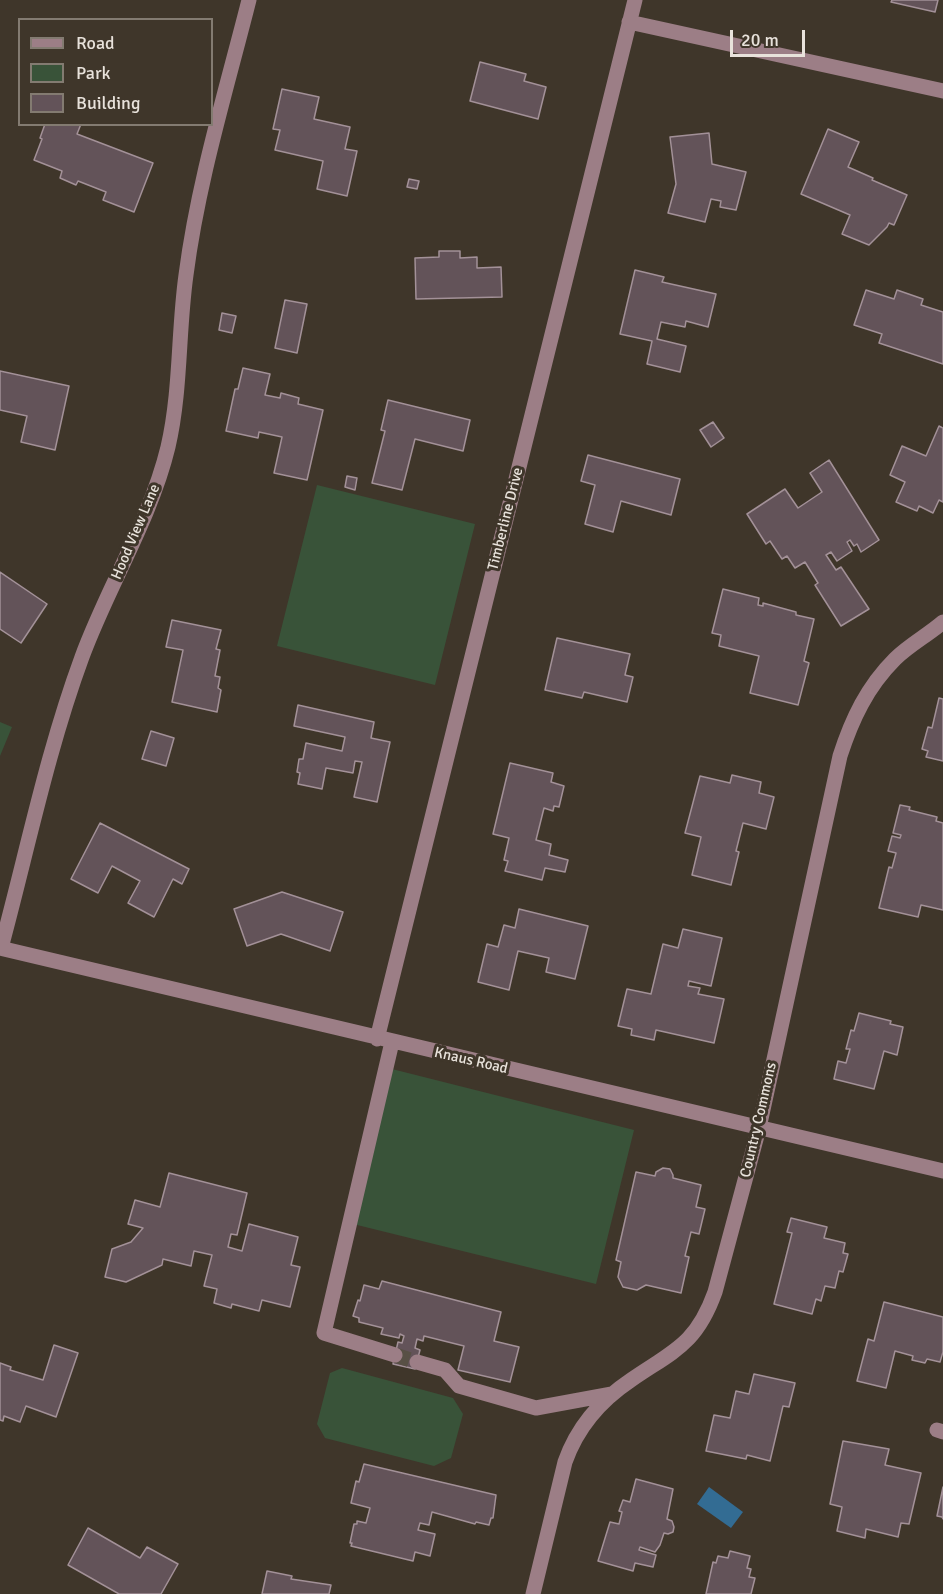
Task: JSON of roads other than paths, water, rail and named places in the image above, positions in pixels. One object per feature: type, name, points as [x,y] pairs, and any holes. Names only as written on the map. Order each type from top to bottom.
[{"type":"street","name":"Hood View Lane","points":[[1,948],[58,731],[81,659],[98,616],[148,511],[168,445],[177,393],[186,274],[198,202],[249,0]]},
{"type":"street","name":"Timberline Drive","points":[[395,1355],[324,1333],[384,1040],[634,0]]},
{"type":"street","points":[[629,22],[943,91]]},
{"type":"street","name":"Country Commons","points":[[533,1594],[565,1462],[573,1441],[587,1421],[612,1394],[680,1348],[707,1313],[715,1292],[759,1128],[840,756],[851,723],[869,690],[896,658],[943,622]]},
{"type":"street","name":"Knaus Road","points":[[1,948],[943,1171]]},
{"type":"street","points":[[417,1362],[445,1370],[459,1386],[536,1408],[612,1394]]},
{"type":"water","points":[[709,1487],[743,1512],[731,1528],[697,1504]]},
{"type":"tunnel","points":[[395,1355],[417,1362]]}]
